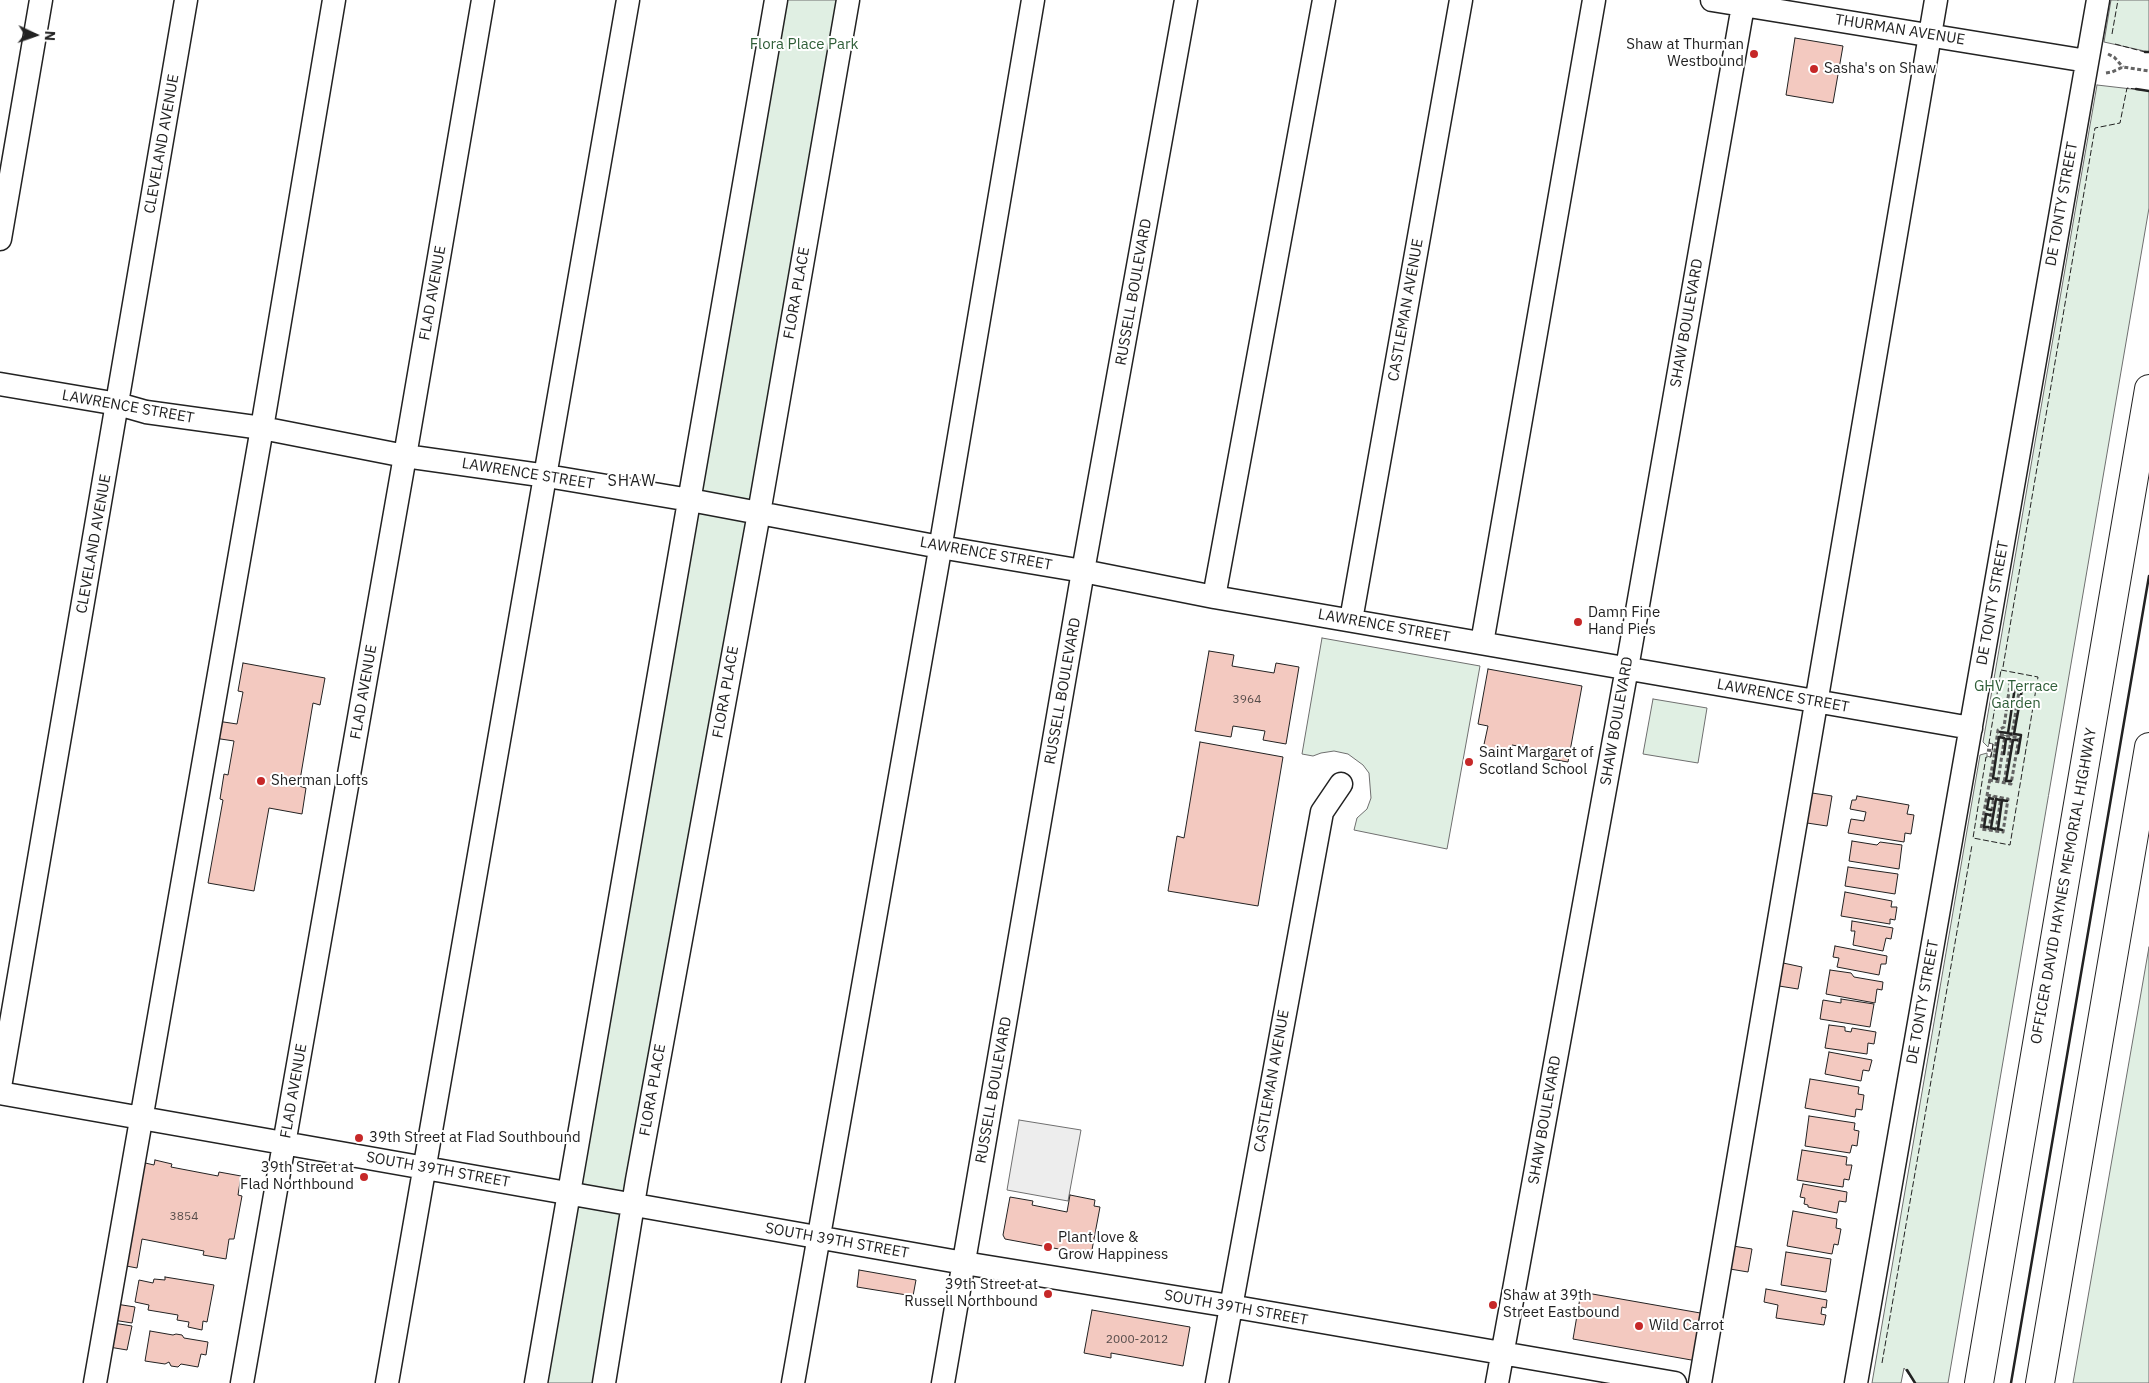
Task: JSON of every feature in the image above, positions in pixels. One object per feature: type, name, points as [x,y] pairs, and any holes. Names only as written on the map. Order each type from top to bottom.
[{"type":"highway","name":"OFFICER DAVID HAYNES MEMORIAL HIGHWAY","points":[[1979,1383],[2149,388]]},
{"type":"highway","points":[[2040,1383],[2149,747]]},
{"type":"street","points":[[0,239],[41,0]]},
{"type":"street","name":"CLEVELAND AVENUE","points":[[0,1087],[186,0]]},
{"type":"street","points":[[95,1383],[262,428],[334,0]]},
{"type":"street","name":"FLAD AVENUE","points":[[242,1383],[483,0]]},
{"type":"street","points":[[387,1383],[547,476],[628,0]]},
{"type":"street","points":[[536,1383],[776,0]]},
{"type":"street","name":"FLORA PLACE","points":[[604,1383],[632,1204],[759,513],[848,0]]},
{"type":"street","points":[[793,1383],[940,547],[1033,0]]},
{"type":"street","name":"RUSSELL BOULEVARD","points":[[943,1383],[1083,571],[1186,0]]},
{"type":"street","points":[[1214,597],[1324,0]]},
{"type":"street","name":"CASTLEMAN AVENUE","points":[[1351,620],[1461,0]]},
{"type":"street","points":[[1482,643],[1594,0]]},
{"type":"street","name":"THURMAN AVENUE","points":[[1712,0],[1743,3],[2087,61]]},
{"type":"street","points":[[1700,1383],[1936,0]]},
{"type":"street","name":"DE TONTY STREET","points":[[1856,1383],[2098,0]]},
{"type":"street","name":"SHAW BOULEVARD","points":[[1497,1383],[1627,668],[1743,3]]},
{"type":"street","name":"LAWRENCE STREET","points":[[0,384],[118,404],[146,412],[262,428],[405,456],[547,476],[690,500],[940,547],[1083,571],[1214,597],[1971,728]]},
{"type":"street","name":"CASTLEMAN AVENUE","points":[[1217,1383],[1322,812],[1341,784]]},
{"type":"street","name":"SOUTH 39TH STREET","points":[[0,1093],[964,1263],[1230,1306],[1675,1383]]},
{"type":"path","points":[[2123,67],[2149,71]]},
{"type":"path","points":[[1987,795],[2008,799],[2003,832],[1981,829],[1993,751],[1998,730],[2004,727],[2010,684],[2020,686],[2004,782]]},
{"type":"path","points":[[1989,780],[2011,784],[2013,774],[2019,738],[1997,734]]},
{"type":"path","points":[[1998,781],[2005,736]]},
{"type":"path","points":[[1989,830],[1994,796]]},
{"type":"path","points":[[1996,831],[2001,798]]},
{"type":"path","points":[[1984,812],[1992,813]]},
{"type":"green space","name":"Flora Place Park","points":[[776,0],[848,0],[604,1383],[536,1383]]},
{"type":"green space","points":[[2111,0],[2149,0],[2149,52],[2104,42]]},
{"type":"green space","name":"GHV Terrace Garden","points":[[2097,85],[2149,91],[2149,208],[1948,1383],[1915,1383],[1904,1368],[1901,1383],[1872,1383],[1980,755],[1987,753],[1987,756],[1990,757],[1992,751],[1993,744],[1989,743],[1988,747],[1983,742]]},
{"type":"green space","points":[[1322,638],[1480,666],[1447,849],[1354,830],[1357,818],[1367,809],[1371,798],[1369,773],[1363,765],[1348,754],[1334,751],[1313,756],[1302,754]]},
{"type":"green space","points":[[1653,699],[1707,708],[1698,763],[1643,754]]},
{"type":"green space","points":[[2149,947],[2149,1383],[2073,1383],[2137,1016]]},
{"type":"shaded area","points":[[1019,1120],[1081,1130],[1068,1201],[1007,1190]]},
{"type":"building","points":[[1795,38],[1843,46],[1833,103],[1786,95]]},
{"type":"building","points":[[1209,651],[1234,655],[1232,666],[1274,673],[1276,663],[1299,667],[1286,744],[1263,740],[1265,731],[1233,726],[1231,737],[1195,731]]},
{"type":"building","name":"Sherman Lofts","points":[[243,663],[325,678],[320,705],[313,703],[299,786],[306,788],[302,814],[269,808],[254,891],[208,883],[223,800],[220,799],[224,774],[228,775],[234,741],[214,738],[217,721],[237,724],[243,692],[238,691]]},
{"type":"building","points":[[1488,669],[1582,686],[1568,762],[1544,758],[1546,751],[1512,745],[1511,754],[1483,749],[1488,726],[1478,724]]},
{"type":"building","points":[[1200,742],[1283,757],[1258,906],[1168,891],[1177,836],[1184,838]]},
{"type":"building","points":[[1812,793],[1832,796],[1827,826],[1807,823]]},
{"type":"building","points":[[1857,796],[1909,805],[1907,814],[1914,815],[1911,834],[1905,833],[1904,842],[1848,833],[1851,819],[1864,821],[1866,812],[1850,809],[1852,800],[1856,800]]},
{"type":"building","points":[[1852,841],[1877,845],[1880,842],[1902,845],[1899,869],[1849,861]]},
{"type":"building","points":[[1848,867],[1898,874],[1895,894],[1845,886]]},
{"type":"building","points":[[1845,892],[1892,901],[1891,907],[1897,907],[1895,920],[1890,919],[1890,924],[1841,916]]},
{"type":"building","points":[[1852,921],[1893,928],[1891,939],[1886,938],[1883,951],[1853,945],[1855,931],[1851,931]]},
{"type":"building","points":[[1835,946],[1887,956],[1886,964],[1881,964],[1879,975],[1837,967],[1839,958],[1833,957]]},
{"type":"building","points":[[1783,963],[1802,967],[1798,989],[1779,986]]},
{"type":"building","points":[[1830,970],[1851,973],[1854,977],[1883,982],[1882,990],[1877,989],[1875,1003],[1826,994]]},
{"type":"building","points":[[1841,999],[1874,1004],[1870,1027],[1820,1019],[1823,1000],[1841,1003]]},
{"type":"building","points":[[1829,1025],[1845,1027],[1845,1031],[1851,1032],[1852,1028],[1876,1032],[1874,1044],[1868,1043],[1867,1054],[1825,1048]]},
{"type":"building","points":[[1829,1052],[1872,1060],[1869,1071],[1863,1070],[1861,1081],[1825,1074]]},
{"type":"building","points":[[1810,1079],[1859,1087],[1858,1094],[1864,1095],[1862,1110],[1856,1109],[1855,1117],[1805,1108]]},
{"type":"building","points":[[1809,1116],[1855,1123],[1854,1130],[1859,1131],[1857,1146],[1852,1145],[1850,1153],[1805,1146]]},
{"type":"building","points":[[1802,1150],[1847,1157],[1846,1165],[1852,1165],[1849,1180],[1844,1179],[1843,1187],[1797,1180]]},
{"type":"building","points":[[155,1160],[172,1164],[171,1167],[218,1176],[219,1172],[241,1176],[238,1195],[242,1196],[234,1239],[229,1239],[226,1259],[203,1255],[204,1251],[142,1239],[137,1268],[121,1265],[141,1162],[154,1165]]},
{"type":"building","points":[[1803,1184],[1847,1192],[1846,1202],[1839,1201],[1837,1213],[1808,1207],[1808,1205],[1804,1204],[1805,1198],[1800,1197]]},
{"type":"building","points":[[1070,1195],[1095,1200],[1094,1206],[1100,1207],[1091,1255],[1005,1239],[1003,1235],[1010,1197],[1033,1201],[1032,1205],[1067,1212]]},
{"type":"building","points":[[1793,1211],[1837,1219],[1836,1228],[1841,1229],[1838,1245],[1834,1244],[1832,1254],[1787,1246]]},
{"type":"building","points":[[1733,1246],[1752,1249],[1748,1272],[1730,1269]]},
{"type":"building","points":[[1786,1252],[1831,1259],[1826,1292],[1781,1285]]},
{"type":"building","points":[[859,1270],[916,1280],[913,1296],[857,1287]]},
{"type":"building","points":[[165,1277],[214,1285],[207,1322],[203,1321],[202,1330],[188,1327],[189,1322],[177,1320],[178,1315],[148,1310],[149,1305],[135,1302],[139,1280],[153,1283],[154,1279],[165,1280]]},
{"type":"building","points":[[1766,1289],[1827,1300],[1826,1308],[1822,1307],[1821,1314],[1826,1315],[1824,1325],[1776,1318],[1778,1305],[1764,1302]]},
{"type":"building","name":"Wild Carrot","points":[[1581,1292],[1706,1314],[1697,1361],[1573,1339]]},
{"type":"building","points":[[116,1304],[135,1307],[132,1323],[113,1320]]},
{"type":"building","points":[[1092,1310],[1190,1327],[1183,1366],[1111,1353],[1111,1358],[1084,1353]]},
{"type":"building","points":[[113,1323],[132,1326],[127,1350],[109,1347]]},
{"type":"building","points":[[150,1331],[182,1335],[184,1338],[208,1342],[206,1355],[201,1354],[198,1367],[181,1364],[178,1367],[171,1366],[169,1362],[165,1364],[145,1361]]},
{"type":"fence","points":[[2112,34],[2118,0]]},
{"type":"fence","points":[[2115,44],[2145,52]]},
{"type":"fence","points":[[2003,667],[2095,128],[2120,123],[2127,88],[2136,89]]},
{"type":"fence","points":[[2001,670],[2038,677],[2010,845],[1973,838],[1986,757],[1991,757],[1993,744],[1989,743],[2001,670]]},
{"type":"fence","points":[[1882,1363],[1972,845]]},
{"type":"wall","points":[[2136,89],[2149,91]]},
{"type":"wall","points":[[2011,1383],[2149,576]]},
{"type":"wall","points":[[2018,753],[2021,735],[2014,734],[2023,684],[2026,685]]},
{"type":"wall","points":[[2011,734],[2008,733],[2015,687],[2019,688]]},
{"type":"wall","points":[[2000,732],[2008,733]]},
{"type":"wall","points":[[1997,779],[1993,778],[1999,737],[2004,738]]},
{"type":"wall","points":[[2004,754],[2006,739],[2010,739]]},
{"type":"wall","points":[[2011,781],[2006,781],[2013,740],[2017,740]]},
{"type":"wall","points":[[1991,810],[1987,809],[1989,798],[1993,799]]},
{"type":"wall","points":[[1995,829],[1991,828],[1996,799],[2000,800]]},
{"type":"wall","points":[[2002,830],[1998,829],[2002,800],[2007,801]]},
{"type":"wall","points":[[1988,827],[1984,827],[1986,814],[1990,815]]},
{"type":"wall","points":[[1907,1370],[1915,1383]]},
{"type":"place","name":"Shaw at Thurman Westbound","points":[[1754,54]]},
{"type":"place","name":"Sasha's on Shaw","points":[[1814,69]]},
{"type":"place","name":"Damn Fine Hand Pies","points":[[1578,622]]},
{"type":"place","name":"Saint Margaret of Scotland School","points":[[1469,762]]},
{"type":"place","name":"Sherman Lofts","points":[[261,781]]},
{"type":"place","name":"39th Street at Flad Southbound","points":[[359,1138]]},
{"type":"place","name":"39th Street at Flad Northbound","points":[[364,1177]]},
{"type":"place","name":"Plant love & Grow Happiness","points":[[1048,1247]]},
{"type":"place","name":"39th Street at Russell Northbound","points":[[1048,1294]]},
{"type":"place","name":"Shaw at 39th Street Eastbound","points":[[1493,1305]]},
{"type":"place","name":"Wild Carrot","points":[[1639,1326]]},
{"type":"district","name":"SHAW","points":[[632,481]]}]
